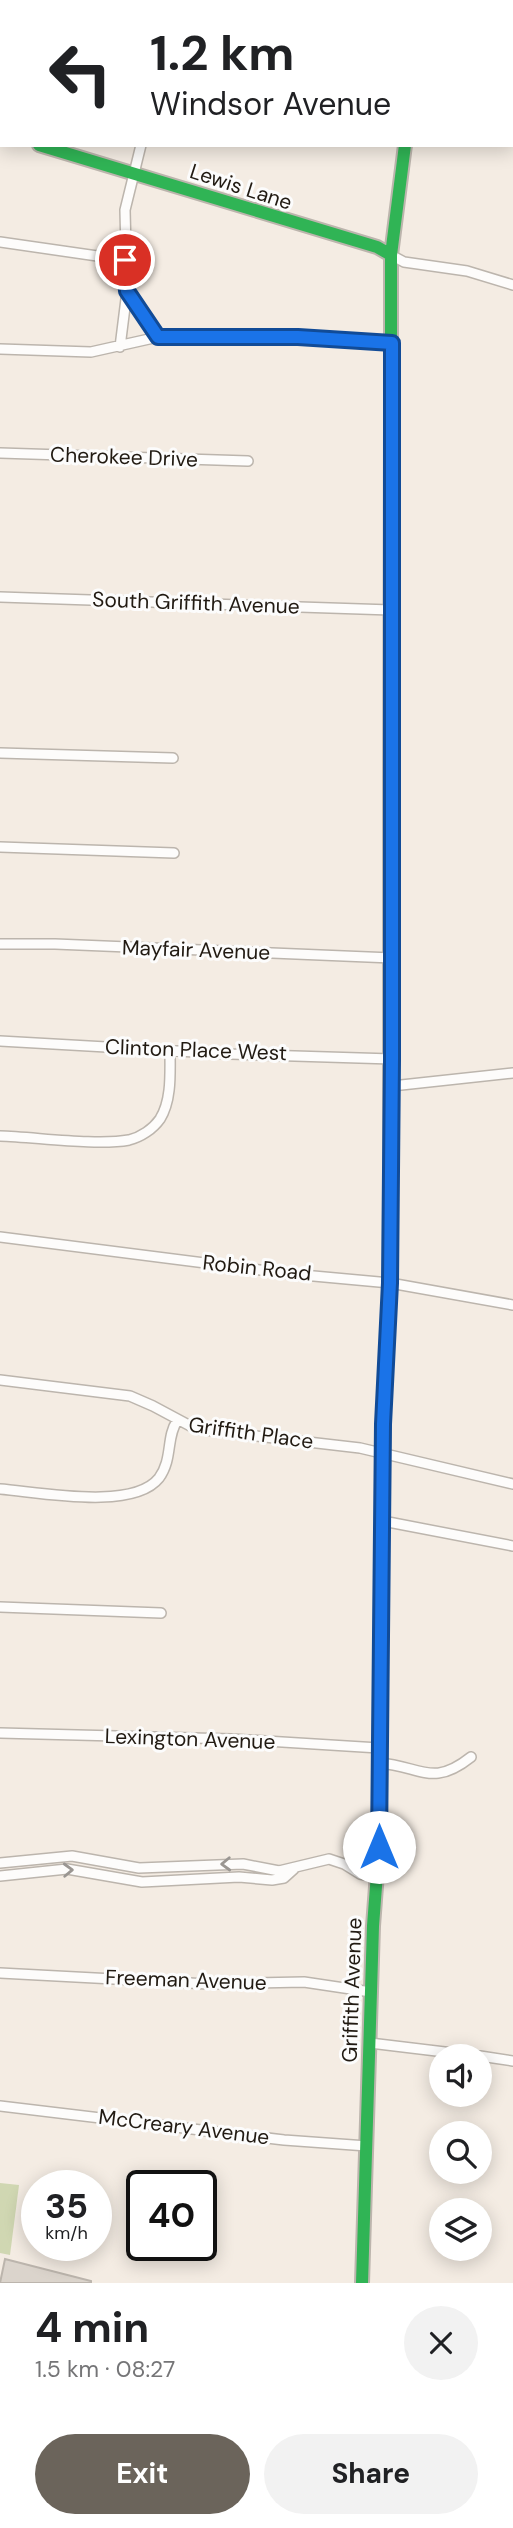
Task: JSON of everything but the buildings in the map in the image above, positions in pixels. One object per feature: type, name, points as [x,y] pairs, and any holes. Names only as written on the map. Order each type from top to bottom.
[{"type":"street","name":"Lewis Lane","points":[[46,147],[285,222],[377,247],[391,255]]},
{"type":"street","points":[[120,348],[127,291],[125,210],[140,147]]},
{"type":"street","name":"Griffith Avenue","points":[[362,2283],[376,1877],[383,1453],[390,1283],[391,255],[405,147]]},
{"type":"street","points":[[0,242],[125,260]]},
{"type":"street","points":[[391,255],[404,262],[467,271],[513,285]]},
{"type":"street","points":[[127,291],[158,337]]},
{"type":"street","points":[[0,349],[73,353],[120,348],[158,337],[285,337],[392,343]]},
{"type":"street","name":"Cherokee Drive","points":[[0,453],[248,461]]},
{"type":"street","name":"South Griffith Avenue","points":[[0,597],[391,610]]},
{"type":"street","points":[[0,753],[173,758]]},
{"type":"street","points":[[0,847],[174,853]]},
{"type":"street","name":"Mayfair Avenue","points":[[0,944],[392,958]]},
{"type":"street","name":"Clinton Place West","points":[[0,1041],[392,1059]]},
{"type":"street","points":[[0,1136],[105,1140],[137,1138],[153,1127],[164,1109],[170,1073],[170,1050]]},
{"type":"street","points":[[392,1086],[513,1073]]},
{"type":"street","name":"Robin Road","points":[[0,1237],[292,1274],[390,1283],[513,1305]]},
{"type":"street","name":"Griffith Place","points":[[0,1380],[130,1396],[196,1429],[360,1447],[513,1484]]},
{"type":"street","points":[[0,1489],[110,1497],[135,1494],[145,1490],[160,1476],[168,1461],[177,1421]]},
{"type":"street","points":[[383,1521],[513,1546]]},
{"type":"street","points":[[0,1607],[161,1613]]},
{"type":"street","name":"Lexington Avenue","points":[[0,1733],[232,1739],[379,1748]]},
{"type":"street","points":[[379,1762],[426,1774],[439,1774],[455,1770],[471,1757]]},
{"type":"street","points":[[0,1863],[72,1856],[139,1868],[243,1864],[279,1871],[329,1859],[360,1874],[376,1877]]},
{"type":"street","points":[[0,1876],[66,1869],[142,1882],[239,1877],[272,1880],[284,1878],[293,1869]]},
{"type":"street","name":"Freeman Avenue","points":[[0,1973],[208,1984],[304,1982],[371,1992]]},
{"type":"street","points":[[370,2043],[429,2050]]},
{"type":"street","points":[[492,2058],[513,2061]]},
{"type":"street","name":"McCreary Avenue","points":[[0,2106],[284,2140],[368,2146]]},
{"type":"green space","points":[[0,2183],[19,2185],[10,2255],[0,2253]]},
{"type":"traffic: fast","points":[[46,147],[377,247],[391,255]]},
{"type":"traffic: fast","points":[[391,428],[391,255],[405,147]]},
{"type":"traffic: fast","points":[[384,1405],[390,1283],[390,775]]},
{"type":"traffic: fast","points":[[362,2283],[373,1926],[379,1847],[381,1589]]},
{"type":"traffic: slow","points":[[390,775],[391,428]]},
{"type":"traffic: jam","points":[[381,1589],[384,1405]]},
{"type":"route","points":[[125,260],[127,291],[158,337],[298,337],[366,339],[392,343],[392,1059],[390,1283],[383,1424],[379,1847]]}]
